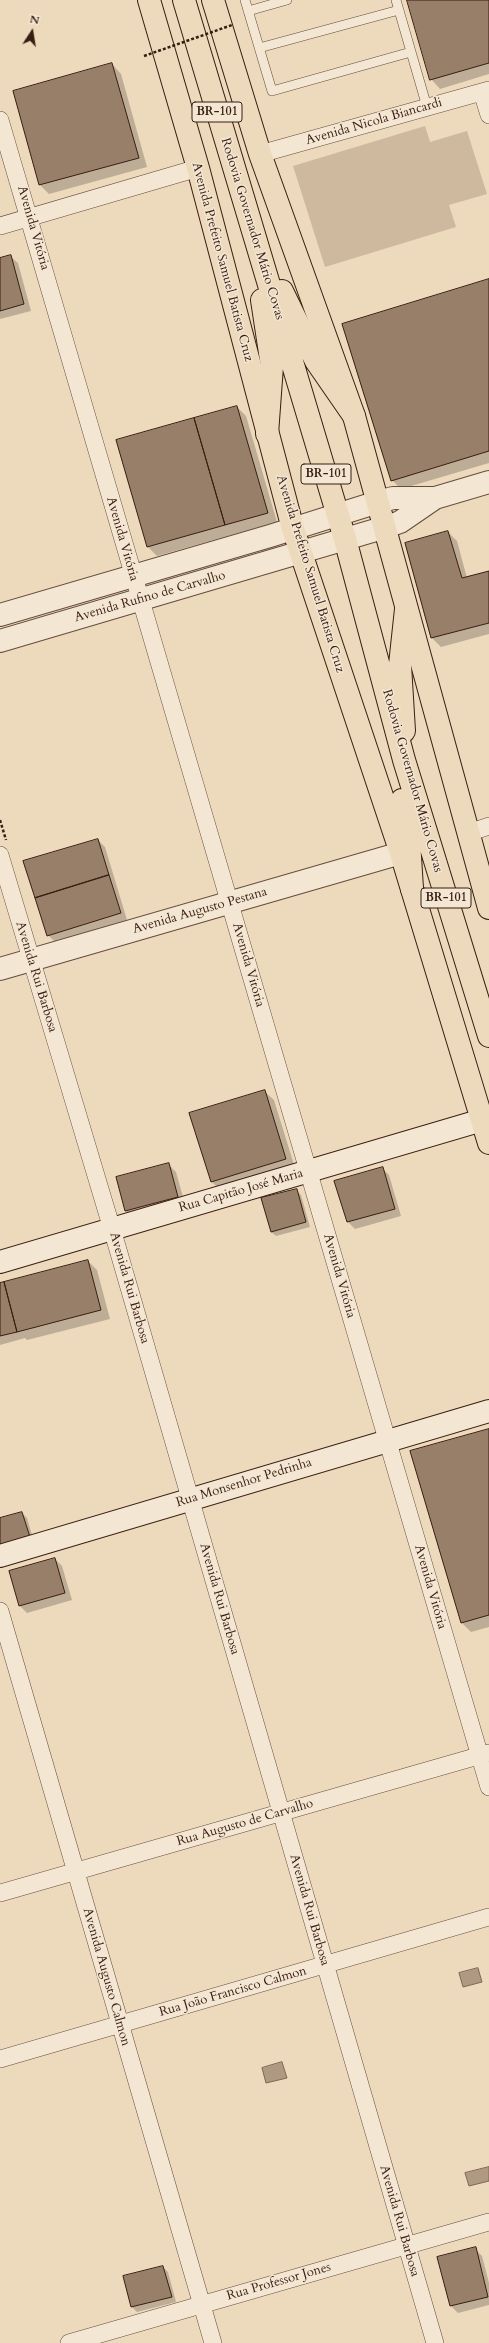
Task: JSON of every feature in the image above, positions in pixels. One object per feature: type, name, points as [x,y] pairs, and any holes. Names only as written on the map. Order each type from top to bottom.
[{"type":"main road","name":"Avenida Prefeito Samuel Batista Cruz","points":[[149,0],[198,168],[293,530],[401,853],[486,1119],[489,1143]]},
{"type":"main road","name":"Rodovia Governador Mário Covas","points":[[184,0],[338,514]]},
{"type":"main road","points":[[213,0],[260,154],[354,416],[386,527],[406,609],[489,908]]},
{"type":"main road","points":[[250,224],[316,361],[354,416]]},
{"type":"main road","points":[[250,224],[272,366],[267,434]]},
{"type":"main road","name":"BR-101","points":[[338,514],[345,538]]},
{"type":"main road","name":"Rodovia Governador Mário Covas","points":[[345,538],[404,760],[489,1036]]},
{"type":"main road","points":[[404,760],[404,710],[400,665],[406,609]]},
{"type":"main road","points":[[388,704],[392,764],[408,824],[412,890]]},
{"type":"street","points":[[485,91],[489,115]]},
{"type":"street","name":"Avenida Nicola Biancardi","points":[[260,154],[485,91]]},
{"type":"street","name":"Avenida Vitória","points":[[0,120],[30,217],[133,576],[387,1441],[484,1754],[489,1787]]},
{"type":"street","points":[[0,226],[198,168]]},
{"type":"street","points":[[378,502],[393,498],[435,498],[489,482]]},
{"type":"street","name":"Avenida Rufino de Carvalho","points":[[0,641],[301,554],[345,538],[386,527],[400,522],[435,498]]},
{"type":"street","name":"Avenida Rufino de Carvalho","points":[[0,615],[293,530],[378,502]]},
{"type":"street","points":[[468,832],[489,826]]},
{"type":"street","name":"Avenida Rui Barbosa","points":[[3,849],[31,960],[112,1229],[435,2343]]},
{"type":"street","name":"Avenida Augusto Pestana","points":[[0,969],[401,853]]},
{"type":"street","name":"Rua Capitão José Maria","points":[[0,1262],[486,1119]]},
{"type":"street","name":"Rua Monsenhor Pedrinha","points":[[0,1556],[489,1411]]},
{"type":"street","name":"Avenida Augusto Calmon","points":[[0,1611],[213,2343]]},
{"type":"street","name":"Rua Augusto de Carvalho","points":[[0,1893],[484,1754]]},
{"type":"street","name":"Rua João Francisco Calmon","points":[[0,2059],[489,1918]]},
{"type":"street","name":"Rua Professor Jones","points":[[69,2343],[489,2222]]},
{"type":"lane","points":[[245,0],[272,91],[411,52]]},
{"type":"lane","points":[[248,11],[287,0]]},
{"type":"lane","points":[[396,0],[427,107]]},
{"type":"lane","points":[[259,48],[399,10]]},
{"type":"path","points":[[144,56],[232,25]]},
{"type":"path","points":[[0,820],[3,849]]},
{"type":"shaded area","points":[[425,126],[430,142],[467,131],[487,194],[449,205],[456,227],[325,267],[293,166]]},
{"type":"shaded area","points":[[478,1968],[482,1982],[463,1987],[459,1973]]},
{"type":"shaded area","points":[[282,2062],[287,2078],[266,2083],[262,2068]]},
{"type":"shaded area","points":[[489,2167],[489,2181],[469,2186],[465,2173]]},
{"type":"building","points":[[407,0],[489,0],[489,63],[430,80]]},
{"type":"building","points":[[112,63],[139,158],[39,185],[13,91]]},
{"type":"building","points":[[11,255],[24,304],[0,311],[0,258]]},
{"type":"building","points":[[489,279],[489,451],[391,481],[342,324]]},
{"type":"building","points":[[237,406],[268,513],[225,525],[194,418]]},
{"type":"building","points":[[194,418],[225,525],[147,547],[116,440]]},
{"type":"building","points":[[448,531],[462,578],[489,571],[489,623],[431,638],[405,543]]},
{"type":"building","points":[[98,839],[109,875],[35,898],[23,861]]},
{"type":"building","points":[[109,875],[121,913],[47,936],[35,898]]},
{"type":"building","points":[[265,1090],[286,1159],[211,1182],[189,1113]]},
{"type":"building","points":[[169,1163],[178,1197],[125,1211],[116,1177]]},
{"type":"building","points":[[383,1167],[395,1209],[347,1222],[334,1181]]},
{"type":"building","points":[[297,1189],[306,1222],[271,1232],[261,1198]]},
{"type":"building","points":[[88,1260],[101,1310],[17,1332],[4,1282]]},
{"type":"building","points":[[4,1282],[17,1332],[0,1336],[0,1283]]},
{"type":"building","points":[[489,1429],[489,1615],[461,1623],[410,1451]]},
{"type":"building","points":[[22,1512],[30,1537],[0,1546],[0,1518]]},
{"type":"building","points":[[55,1558],[65,1593],[19,1606],[9,1571]]},
{"type":"building","points":[[476,2247],[488,2297],[450,2306],[437,2257]]},
{"type":"building","points":[[163,2266],[172,2297],[131,2307],[123,2276]]}]
